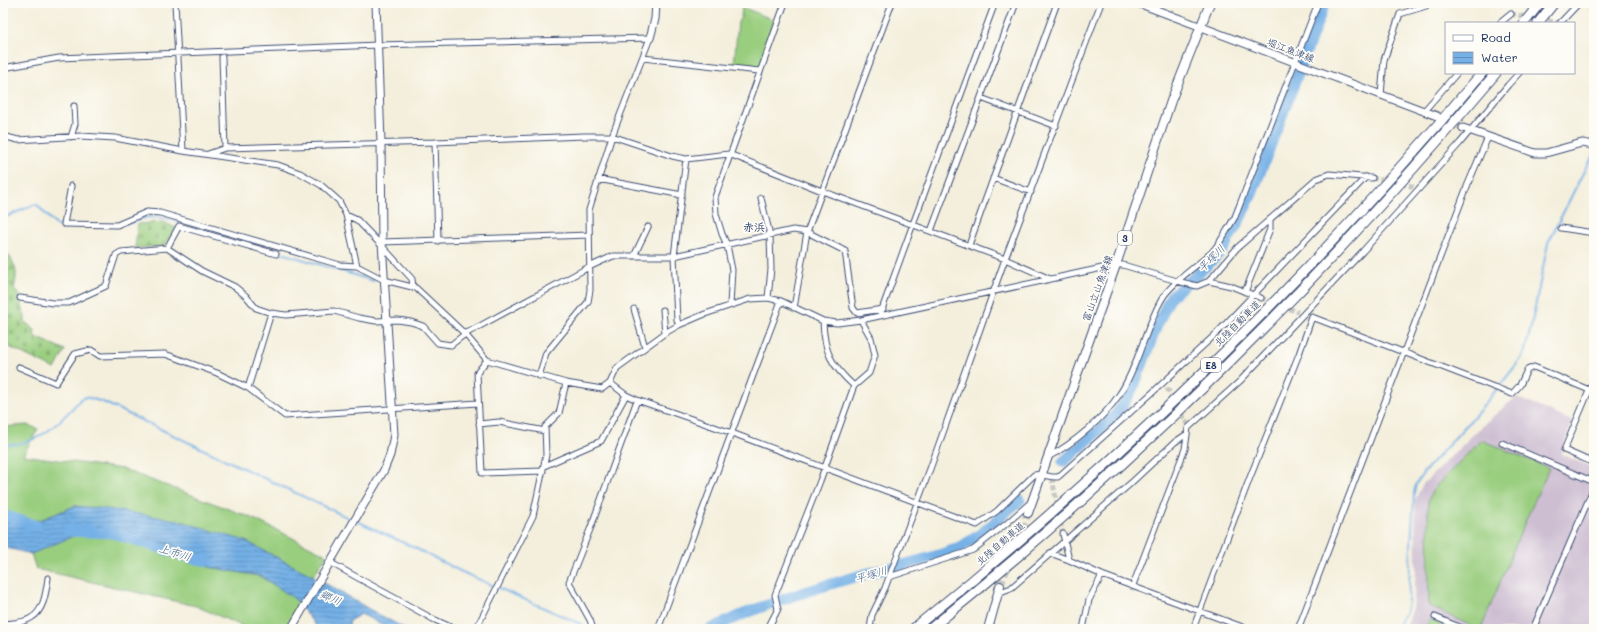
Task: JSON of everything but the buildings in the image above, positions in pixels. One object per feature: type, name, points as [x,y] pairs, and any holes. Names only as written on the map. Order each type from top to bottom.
[{"type":"highway","points":[[1525,22],[1540,3]]},
{"type":"highway","points":[[1539,22],[1554,3]]},
{"type":"highway","name":"北陸自動車道","points":[[913,629],[989,567],[1051,513],[1208,368],[1320,254],[1406,161],[1481,74]]},
{"type":"highway","name":"E8","points":[[930,629],[995,576],[1099,485],[1215,376],[1323,267],[1421,160],[1495,74]]},
{"type":"main road","name":"富山立山魚津線","points":[[1028,513],[1116,265],[1171,101],[1210,3]]},
{"type":"main road","points":[[988,629],[999,589]]},
{"type":"street","points":[[175,3],[183,151]]},
{"type":"street","points":[[291,629],[384,470],[390,455],[394,434],[382,244],[381,143],[376,3]]},
{"type":"street","points":[[539,376],[546,354],[588,302],[590,290],[589,210],[612,136],[650,38],[656,3]]},
{"type":"street","points":[[730,305],[732,270],[727,245],[716,214],[715,197],[729,154],[785,3]]},
{"type":"street","points":[[794,308],[806,232],[892,3]]},
{"type":"street","points":[[880,315],[995,3]]},
{"type":"street","points":[[931,232],[1016,3]]},
{"type":"street","points":[[969,245],[1058,3]]},
{"type":"street","points":[[870,629],[872,615],[896,559],[1005,259],[1101,3]]},
{"type":"street","name":"堀江魚津線","points":[[1138,3],[1295,61],[1437,116]]},
{"type":"street","points":[[1047,458],[1060,451],[1083,433],[1109,408],[1120,394],[1133,369],[1159,304],[1165,294],[1177,281],[1190,272],[1213,251],[1235,217],[1318,3]]},
{"type":"street","points":[[1381,95],[1384,60],[1400,14],[1426,6],[1427,3]]},
{"type":"street","points":[[1561,22],[1579,3]]},
{"type":"street","points":[[1585,3],[1594,8]]},
{"type":"street","points":[[1501,22],[1511,14]]},
{"type":"street","points":[[3,68],[59,58],[378,45],[650,38]]},
{"type":"street","points":[[222,57],[225,148]]},
{"type":"street","points":[[643,58],[759,71]]},
{"type":"street","points":[[1424,111],[1456,74]]},
{"type":"street","points":[[1133,585],[1185,449],[1187,426],[1240,381],[1305,314],[1460,143],[1467,129],[1518,74]]},
{"type":"street","points":[[981,98],[1056,126]]},
{"type":"street","points":[[71,137],[75,124],[74,106]]},
{"type":"street","points":[[1467,129],[1535,153],[1546,153],[1582,143],[1594,145]]},
{"type":"street","points":[[3,136],[18,140],[71,137],[115,138],[183,151],[278,165],[300,173],[321,185],[339,201],[346,215],[357,266]]},
{"type":"street","points":[[207,154],[225,148],[612,136],[672,156],[686,159],[729,154],[822,191],[969,245],[1050,278]]},
{"type":"street","points":[[1298,629],[1488,137]]},
{"type":"street","points":[[435,142],[438,241]]},
{"type":"street","points":[[679,325],[677,320],[674,256],[686,159]]},
{"type":"street","points":[[71,186],[64,224],[117,224],[147,212],[160,213],[340,268],[357,266],[384,280],[416,288],[465,334],[487,360],[566,383],[602,389],[610,383],[617,368],[665,333],[679,325],[730,305],[750,299],[768,298],[781,301],[823,321],[837,323],[861,320],[1050,278],[1116,265],[1123,265],[1197,286],[1209,281],[1237,248],[1316,178],[1329,174],[1369,178],[1165,385],[1058,477],[1052,478],[1041,474],[1034,475],[997,511],[977,525],[732,433],[638,400],[626,395],[610,383]]},
{"type":"street","points":[[598,178],[682,194]]},
{"type":"street","points":[[993,178],[1031,192]]},
{"type":"street","points":[[761,198],[770,235],[771,269],[768,298]]},
{"type":"street","points":[[346,215],[357,220],[382,244],[412,279],[413,287]]},
{"type":"street","points":[[1245,292],[1270,229],[1270,219]]},
{"type":"street","points":[[167,248],[179,226],[276,254]]},
{"type":"street","points":[[634,256],[648,227]]},
{"type":"street","points":[[1561,228],[1594,233]]},
{"type":"street","points":[[20,298],[54,303],[69,303],[106,286],[116,255],[121,252],[167,248],[202,271],[235,287],[246,296],[256,308],[271,313],[286,315],[334,311],[359,318],[387,321],[398,320],[423,326],[438,343],[451,345],[465,334],[589,267],[613,256],[674,256],[793,230],[806,232],[845,252],[853,308],[857,313],[883,309]]},
{"type":"street","points":[[382,244],[589,235]]},
{"type":"street","points":[[1209,281],[1231,286],[1261,298]]},
{"type":"street","points":[[658,629],[781,301]]},
{"type":"street","points":[[634,309],[646,347]]},
{"type":"street","points":[[663,310],[665,333]]},
{"type":"street","points":[[1298,312],[1512,394],[1520,385],[1528,370],[1534,367],[1592,391]]},
{"type":"street","points":[[248,388],[271,313]]},
{"type":"street","points":[[1193,629],[1312,317]]},
{"type":"street","points":[[770,629],[768,628],[778,609],[775,595],[825,468],[854,386],[869,372],[875,355],[871,338],[861,320]]},
{"type":"street","points":[[823,321],[824,338],[831,361],[839,373],[854,386]]},
{"type":"street","points":[[19,367],[56,383],[75,354],[91,350],[100,356],[165,354],[217,373],[248,388],[285,416],[478,403]]},
{"type":"street","points":[[487,360],[477,373],[482,472],[544,469],[601,441],[626,395]]},
{"type":"street","points":[[1594,379],[1592,391],[1564,450],[1594,462]]},
{"type":"street","points":[[476,629],[533,516],[546,455],[545,428],[559,413],[566,383]]},
{"type":"street","points":[[593,629],[590,620],[569,582],[638,400]]},
{"type":"street","points":[[479,424],[499,422],[545,431]]},
{"type":"street","points":[[999,589],[1011,588],[1131,483],[1175,442],[1187,434]]},
{"type":"street","points":[[1502,443],[1594,482]]},
{"type":"street","points":[[1533,629],[1594,487]]},
{"type":"street","points":[[889,577],[974,550],[1006,524],[1032,500]]},
{"type":"street","points":[[1063,534],[1069,560]]},
{"type":"street","points":[[1050,553],[1102,575],[1133,585],[1248,629]]},
{"type":"street","points":[[330,564],[455,629]]},
{"type":"street","points":[[1083,629],[1089,600],[1102,575]]},
{"type":"street","points":[[3,624],[31,619],[37,613],[43,602],[48,578]]},
{"type":"street","points":[[1435,617],[1464,629]]},
{"type":"street","points":[[873,629],[880,629]]},
{"type":"shaded area","points":[[1516,397],[1572,421],[1561,454],[1594,468],[1594,629],[1405,629],[1413,609],[1416,569],[1415,500],[1423,484],[1484,424]]},
{"type":"green space","points":[[742,7],[774,20],[759,68],[734,64],[738,22],[741,17]]},
{"type":"green space","points":[[163,222],[176,228],[164,246],[135,248],[138,224]]},
{"type":"green space","points":[[8,254],[16,271],[14,290],[20,295],[20,302],[25,322],[35,330],[34,336],[65,350],[55,369],[3,344],[3,257]]},
{"type":"green space","points":[[27,425],[38,429],[23,455],[122,469],[250,517],[327,555],[313,576],[245,541],[75,506],[40,520],[3,523],[3,427]]},
{"type":"green space","points":[[1481,440],[1549,468],[1481,629],[1478,629],[1429,606],[1428,502],[1433,489]]},
{"type":"green space","points":[[96,526],[173,545],[209,567],[259,576],[294,596],[299,605],[285,629],[249,629],[196,606],[36,569],[31,554]]},
{"type":"green space","points":[[1430,619],[1451,629],[1425,629]]},
{"type":"water","name":"郷川","points":[[75,506],[107,509],[177,520],[245,541],[313,576],[406,629],[388,629],[361,614],[349,621],[350,629],[318,629],[295,599],[261,576],[209,567],[173,545],[97,526],[31,554],[3,547],[3,523],[41,520]]},
{"type":"waterway","name":"平塚川","points":[[1063,462],[1111,420],[1123,405],[1134,386],[1158,323],[1171,296],[1199,273],[1222,251],[1237,225],[1252,194],[1325,3]]},
{"type":"waterway","points":[[1395,629],[1406,612],[1408,602],[1414,493],[1416,484],[1424,472],[1480,410],[1521,359],[1531,327],[1548,243],[1586,167],[1594,155]]},
{"type":"waterway","points":[[3,218],[36,204],[57,226],[64,226]]},
{"type":"waterway","points":[[126,224],[148,217],[170,219],[374,281]]},
{"type":"waterway","points":[[3,445],[27,442],[47,432],[56,425],[81,399],[86,397],[103,402],[353,520]]},
{"type":"waterway","name":"平塚川","points":[[711,629],[748,612],[806,592],[865,574],[922,560],[955,549],[981,533],[1020,500]]},
{"type":"waterway","name":"上市川","points":[[3,515],[37,526]]},
{"type":"waterway","points":[[357,521],[462,572],[583,625]]},
{"type":"waterway","name":"上市川","points":[[68,531],[113,533],[192,558],[208,561]]},
{"type":"tunnel","points":[[1511,14],[1555,22]]},
{"type":"tunnel","points":[[1439,117],[1463,128]]},
{"type":"tunnel","points":[[1372,178],[1421,188]]},
{"type":"tunnel","points":[[1261,298],[1298,312]]},
{"type":"tunnel","points":[[1167,388],[1187,424]]},
{"type":"tunnel","points":[[1052,478],[1063,534]]},
{"type":"tunnel","points":[[1000,586],[1028,513]]},
{"type":"district","name":"赤浜","points":[[754,226]]}]
